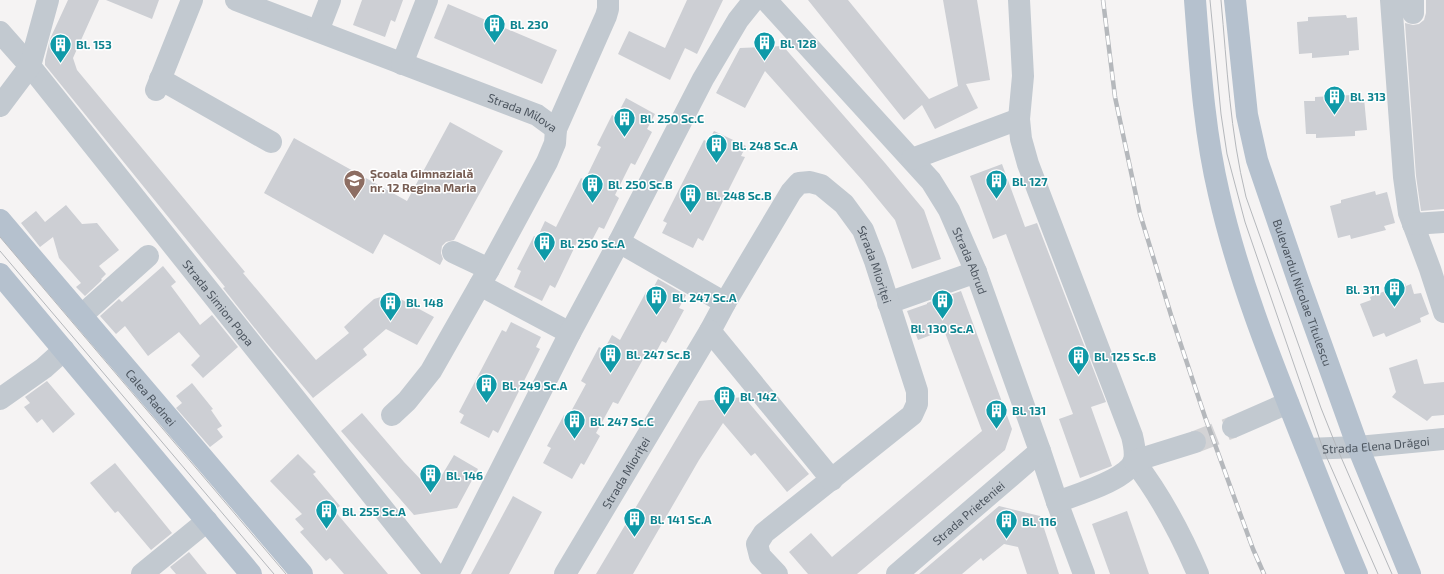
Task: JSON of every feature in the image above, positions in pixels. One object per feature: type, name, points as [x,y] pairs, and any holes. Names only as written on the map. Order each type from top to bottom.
[{"type":"main road","points":[[1195,0],[1207,124],[1218,193],[1227,229],[1248,296],[1288,403],[1357,574]]},
{"type":"main road","name":"Bulevardul Nicolae Titulescu","points":[[1235,0],[1247,115],[1257,160],[1358,447],[1410,574]]},
{"type":"main road","name":"Calea Radnei","points":[[0,220],[302,574]]},
{"type":"main road","points":[[0,274],[251,574]]},
{"type":"street","points":[[0,106],[30,66],[48,0]]},
{"type":"street","points":[[192,0],[158,84],[271,142]]},
{"type":"street","name":"Strada Milova","points":[[236,0],[537,115],[556,129],[606,16],[608,0]]},
{"type":"street","points":[[318,31],[330,0]]},
{"type":"street","points":[[402,64],[427,0]]},
{"type":"street","points":[[448,574],[570,332],[619,242],[702,79],[738,20],[754,0]]},
{"type":"street","name":"Strada Abrud","points":[[766,0],[912,159],[931,181],[949,210],[976,272],[1084,574]]},
{"type":"street","points":[[1019,0],[1023,76],[1020,118],[1021,139],[1028,164],[1132,436],[1135,450],[1134,461],[1129,469],[1121,475],[1105,484],[1057,502]]},
{"type":"street","points":[[1391,0],[1404,177],[1409,213],[1413,224],[1437,268],[1444,312]]},
{"type":"street","name":"Strada Simion Popa","points":[[0,32],[30,66],[435,574]]},
{"type":"street","points":[[912,159],[1020,118]]},
{"type":"street","points":[[392,415],[407,401],[431,371],[485,277],[546,162],[555,143],[556,129]]},
{"type":"street","name":"Strada Mioriței","points":[[565,574],[791,192],[799,184],[810,182],[821,185],[844,204],[863,230],[875,261],[917,391],[917,404],[912,415],[764,533],[757,544],[760,556],[777,574]]},
{"type":"street","points":[[1413,224],[1444,222]]},
{"type":"street","points":[[619,242],[725,303]]},
{"type":"street","points":[[453,252],[485,277],[570,332]]},
{"type":"street","points":[[82,315],[148,256]]},
{"type":"street","points":[[888,303],[976,272]]},
{"type":"street","points":[[710,331],[832,480]]},
{"type":"street","points":[[0,399],[44,368],[64,350]]},
{"type":"street","points":[[1233,427],[1288,403]]},
{"type":"street","name":"Strada Elena Drăgoi","points":[[1307,449],[1358,447],[1444,439]]},
{"type":"street","points":[[1134,461],[1195,442]]},
{"type":"street","name":"Strada Prieteniei","points":[[897,574],[1040,451]]},
{"type":"street","points":[[1134,461],[1159,497],[1174,523],[1198,574]]},
{"type":"street","points":[[142,574],[207,521]]},
{"type":"building","points":[[68,0],[99,0],[73,58],[77,70],[316,360],[349,333],[344,327],[365,307],[374,299],[384,296],[395,296],[434,317],[417,345],[386,329],[363,349],[367,355],[313,398],[265,341],[223,288],[225,287],[45,65],[50,39]]},
{"type":"building","points":[[106,0],[159,0],[152,19]]},
{"type":"building","points":[[362,0],[403,0],[395,22],[391,20],[385,37],[353,25]]},
{"type":"building","points":[[687,0],[723,0],[697,54],[685,48],[670,80],[618,54],[629,31],[665,48]]},
{"type":"building","points":[[808,0],[848,0],[929,99],[958,86],[943,0],[977,0],[990,80],[966,84],[978,108],[935,129],[922,105],[904,120]]},
{"type":"building","points":[[1426,0],[1444,0],[1444,209],[1421,211],[1416,176],[1405,23],[1413,25],[1419,24],[1424,20],[1426,13]]},
{"type":"building","name":"Bl. 230","points":[[448,4],[557,50],[542,84],[434,38]]},
{"type":"building","points":[[1346,15],[1347,18],[1357,17],[1359,50],[1349,51],[1349,55],[1312,58],[1312,53],[1299,54],[1297,22],[1308,21],[1308,17]]},
{"type":"building","points":[[783,46],[924,210],[941,259],[912,269],[895,220],[863,181],[765,71],[745,108],[716,93],[740,48]]},
{"type":"building","name":"Bl. 313","points":[[1352,95],[1353,99],[1364,98],[1367,130],[1355,131],[1355,136],[1316,138],[1316,134],[1306,134],[1304,101],[1315,101],[1315,97]]},
{"type":"building","points":[[626,98],[655,114],[647,129],[652,132],[635,165],[631,163],[615,195],[619,198],[604,229],[599,227],[590,244],[579,238],[555,288],[550,285],[542,301],[514,287],[521,271],[517,269],[534,236],[537,238],[545,221],[556,227],[581,178],[585,180],[601,147],[597,145],[612,115],[616,117]]},
{"type":"building","points":[[450,122],[503,151],[454,240],[446,242],[442,246],[441,253],[443,259],[440,265],[384,234],[373,254],[264,193],[294,138],[407,201]]},
{"type":"building","points":[[714,131],[746,146],[741,156],[745,157],[703,241],[698,238],[693,248],[662,233],[667,223],[663,221],[704,140],[708,142]]},
{"type":"building","points":[[1002,164],[1025,227],[1037,223],[1106,402],[1091,407],[1112,466],[1080,478],[1059,419],[1073,414],[1006,234],[993,239],[970,176]]},
{"type":"building","points":[[1375,191],[1376,195],[1387,192],[1395,223],[1384,226],[1386,230],[1351,239],[1350,235],[1338,238],[1330,206],[1341,203],[1341,200]]},
{"type":"building","points":[[66,205],[82,224],[97,223],[119,250],[99,266],[106,274],[101,279],[102,280],[85,296],[76,287],[81,283],[59,258],[53,237],[40,247],[21,223],[36,211],[45,222]]},
{"type":"building","points":[[163,266],[176,282],[171,286],[200,325],[212,315],[238,347],[203,378],[191,365],[200,356],[179,332],[148,356],[125,326],[116,334],[100,316],[119,299],[122,302]]},
{"type":"building","points":[[658,279],[686,295],[679,308],[684,310],[666,343],[662,341],[653,358],[646,354],[618,404],[613,402],[596,433],[600,436],[584,465],[581,463],[572,479],[543,463],[551,448],[547,446],[564,415],[568,417],[586,384],[581,381],[599,347],[604,350],[612,335],[620,340],[646,292],[650,294]]},
{"type":"building","name":"Bl. 311","points":[[1405,283],[1406,286],[1411,284],[1414,294],[1421,293],[1429,314],[1420,318],[1421,322],[1386,337],[1384,333],[1373,337],[1360,304],[1371,300],[1370,297]]},
{"type":"building","points":[[961,291],[1012,429],[1005,450],[857,574],[808,574],[789,552],[811,533],[832,557],[982,431],[944,330],[918,340],[907,311]]},
{"type":"building","points":[[511,322],[541,337],[536,347],[540,349],[498,433],[493,430],[489,438],[460,423],[464,415],[459,412],[502,330],[506,332]]},
{"type":"building","points":[[1417,359],[1424,384],[1444,382],[1444,415],[1432,416],[1427,421],[1392,397],[1396,392],[1389,368]]},
{"type":"building","points":[[47,381],[75,414],[53,433],[42,419],[37,423],[24,407],[30,403],[25,397]]},
{"type":"building","points":[[192,383],[213,409],[211,410],[222,426],[217,429],[223,437],[210,447],[176,408],[182,403],[176,396]]},
{"type":"building","points":[[744,397],[809,474],[787,492],[755,453],[751,456],[723,423],[699,460],[633,574],[596,574],[699,401]]},
{"type":"building","name":"Bl. 146","points":[[362,413],[424,483],[439,480],[454,455],[478,469],[457,508],[414,515],[341,431]]},
{"type":"building","points":[[298,454],[316,472],[313,474],[340,506],[334,510],[388,574],[344,574],[330,558],[326,561],[300,532],[304,529],[295,519],[302,514],[270,481]]},
{"type":"building","points":[[115,463],[172,533],[151,550],[118,511],[115,513],[90,483]]},
{"type":"building","points":[[513,496],[542,512],[509,574],[471,574]]},
{"type":"building","name":"Bl. 116","points":[[999,506],[1040,516],[1059,574],[1027,574],[1018,547],[1004,544],[983,561],[981,558],[962,574],[919,574]]},
{"type":"building","points":[[1127,511],[1149,574],[1110,574],[1092,524]]},
{"type":"building","points":[[189,552],[207,574],[176,574],[170,567]]},
{"type":"tunnel","points":[[1195,442],[1233,427]]},
{"type":"tram line","points":[[1210,0],[1221,114],[1227,154],[1245,222],[1323,449],[1378,574]]},
{"type":"tram line","points":[[1221,0],[1227,74],[1236,148],[1246,197],[1321,408],[1392,574]]},
{"type":"tram line","points":[[0,237],[286,574]]},
{"type":"tram line","points":[[0,251],[274,574]]},
{"type":"railway","points":[[1103,0],[1115,97],[1140,214],[1171,315],[1205,417],[1253,549],[1264,574]]},
{"type":"place","name":"Bl. 230","points":[[495,44]]},
{"type":"place","name":"Bl. 128","points":[[765,62]]},
{"type":"place","name":"Bl. 153","points":[[60,64]]},
{"type":"place","name":"Bl. 313","points":[[1335,116]]},
{"type":"place","name":"Bl. 250 Sc.C","points":[[624,138]]},
{"type":"place","name":"Bl. 248 Sc.A","points":[[717,164]]},
{"type":"place","name":"Școala Gimnazială nr. 12 Regina Maria","points":[[355,200]]},
{"type":"place","name":"Bl. 127","points":[[997,200]]},
{"type":"place","name":"Bl. 250 Sc.B","points":[[592,204]]},
{"type":"place","name":"Bl. 248 Sc.B","points":[[691,214]]},
{"type":"place","name":"Bl. 250 Sc.A","points":[[544,262]]},
{"type":"place","name":"Bl. 311","points":[[1395,308]]},
{"type":"place","name":"Bl. 247 Sc.A","points":[[656,316]]},
{"type":"place","name":"Bl. 130 Sc.A","points":[[942,320]]},
{"type":"place","name":"Bl. 148","points":[[390,322]]},
{"type":"place","name":"Bl. 247 Sc.B","points":[[610,374]]},
{"type":"place","name":"Bl. 125 Sc.B","points":[[1078,376]]},
{"type":"place","name":"Bl. 249 Sc.A","points":[[487,404]]},
{"type":"place","name":"Bl. 142","points":[[725,416]]},
{"type":"place","name":"Bl. 131","points":[[996,430]]},
{"type":"place","name":"Bl. 247 Sc.C","points":[[574,440]]},
{"type":"place","name":"Bl. 146","points":[[430,494]]},
{"type":"place","name":"Bl. 255 Sc.A","points":[[327,530]]},
{"type":"place","name":"Bl. 141 Sc.A","points":[[634,538]]},
{"type":"place","name":"Bl. 116","points":[[1007,540]]}]
